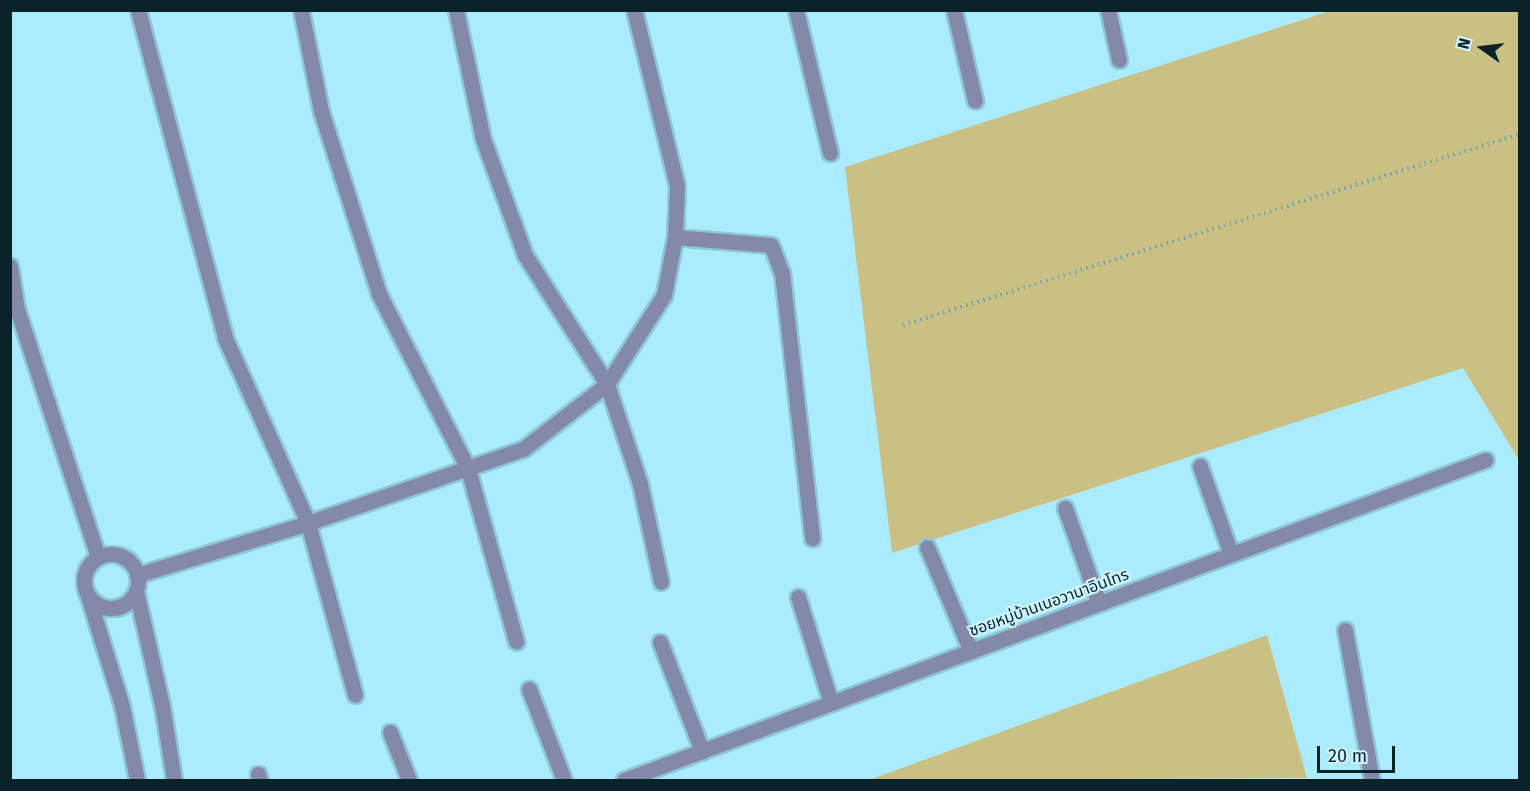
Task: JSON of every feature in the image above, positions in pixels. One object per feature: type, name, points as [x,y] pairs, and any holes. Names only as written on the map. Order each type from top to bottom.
[{"type":"street","points":[[138,10],[225,338],[308,523],[355,695]]},
{"type":"street","points":[[301,10],[321,111],[379,294],[468,469],[516,641]]},
{"type":"street","points":[[456,10],[483,139],[525,255],[607,384],[640,484],[661,582]]},
{"type":"street","points":[[137,575],[308,523],[523,449],[607,384],[664,295],[675,237],[676,186],[634,10]]},
{"type":"street","points":[[796,10],[830,153]]},
{"type":"street","points":[[954,10],[975,101]]},
{"type":"street","points":[[1108,10],[1119,60]]},
{"type":"street","points":[[675,237],[771,245],[782,273],[812,538]]},
{"type":"street","points":[[10,266],[17,309],[98,557]]},
{"type":"street","name":"ซอยหมู่บ้านเนอวานาอินโทร","points":[[624,780],[1485,460]]},
{"type":"street","points":[[1200,466],[1231,554]]},
{"type":"street","points":[[1065,508],[1099,603]]},
{"type":"street","points":[[927,547],[971,651]]},
{"type":"street","points":[[98,557],[122,556],[137,575],[136,591],[162,705],[174,780]]},
{"type":"street","points":[[98,557],[84,579],[122,706],[137,780]]},
{"type":"street","points":[[88,596],[110,609],[126,604],[136,591]]},
{"type":"street","points":[[798,597],[831,703]]},
{"type":"street","points":[[1345,630],[1372,780]]},
{"type":"street","points":[[660,642],[702,752]]},
{"type":"street","points":[[529,689],[564,780]]},
{"type":"street","points":[[390,732],[409,780]]},
{"type":"path","points":[[903,325],[1520,134]]},
{"type":"shaded area","points":[[1330,11],[1519,11],[1519,460],[1463,368],[892,553],[845,167]]},
{"type":"shaded area","points":[[1267,635],[1307,778],[869,780]]}]
